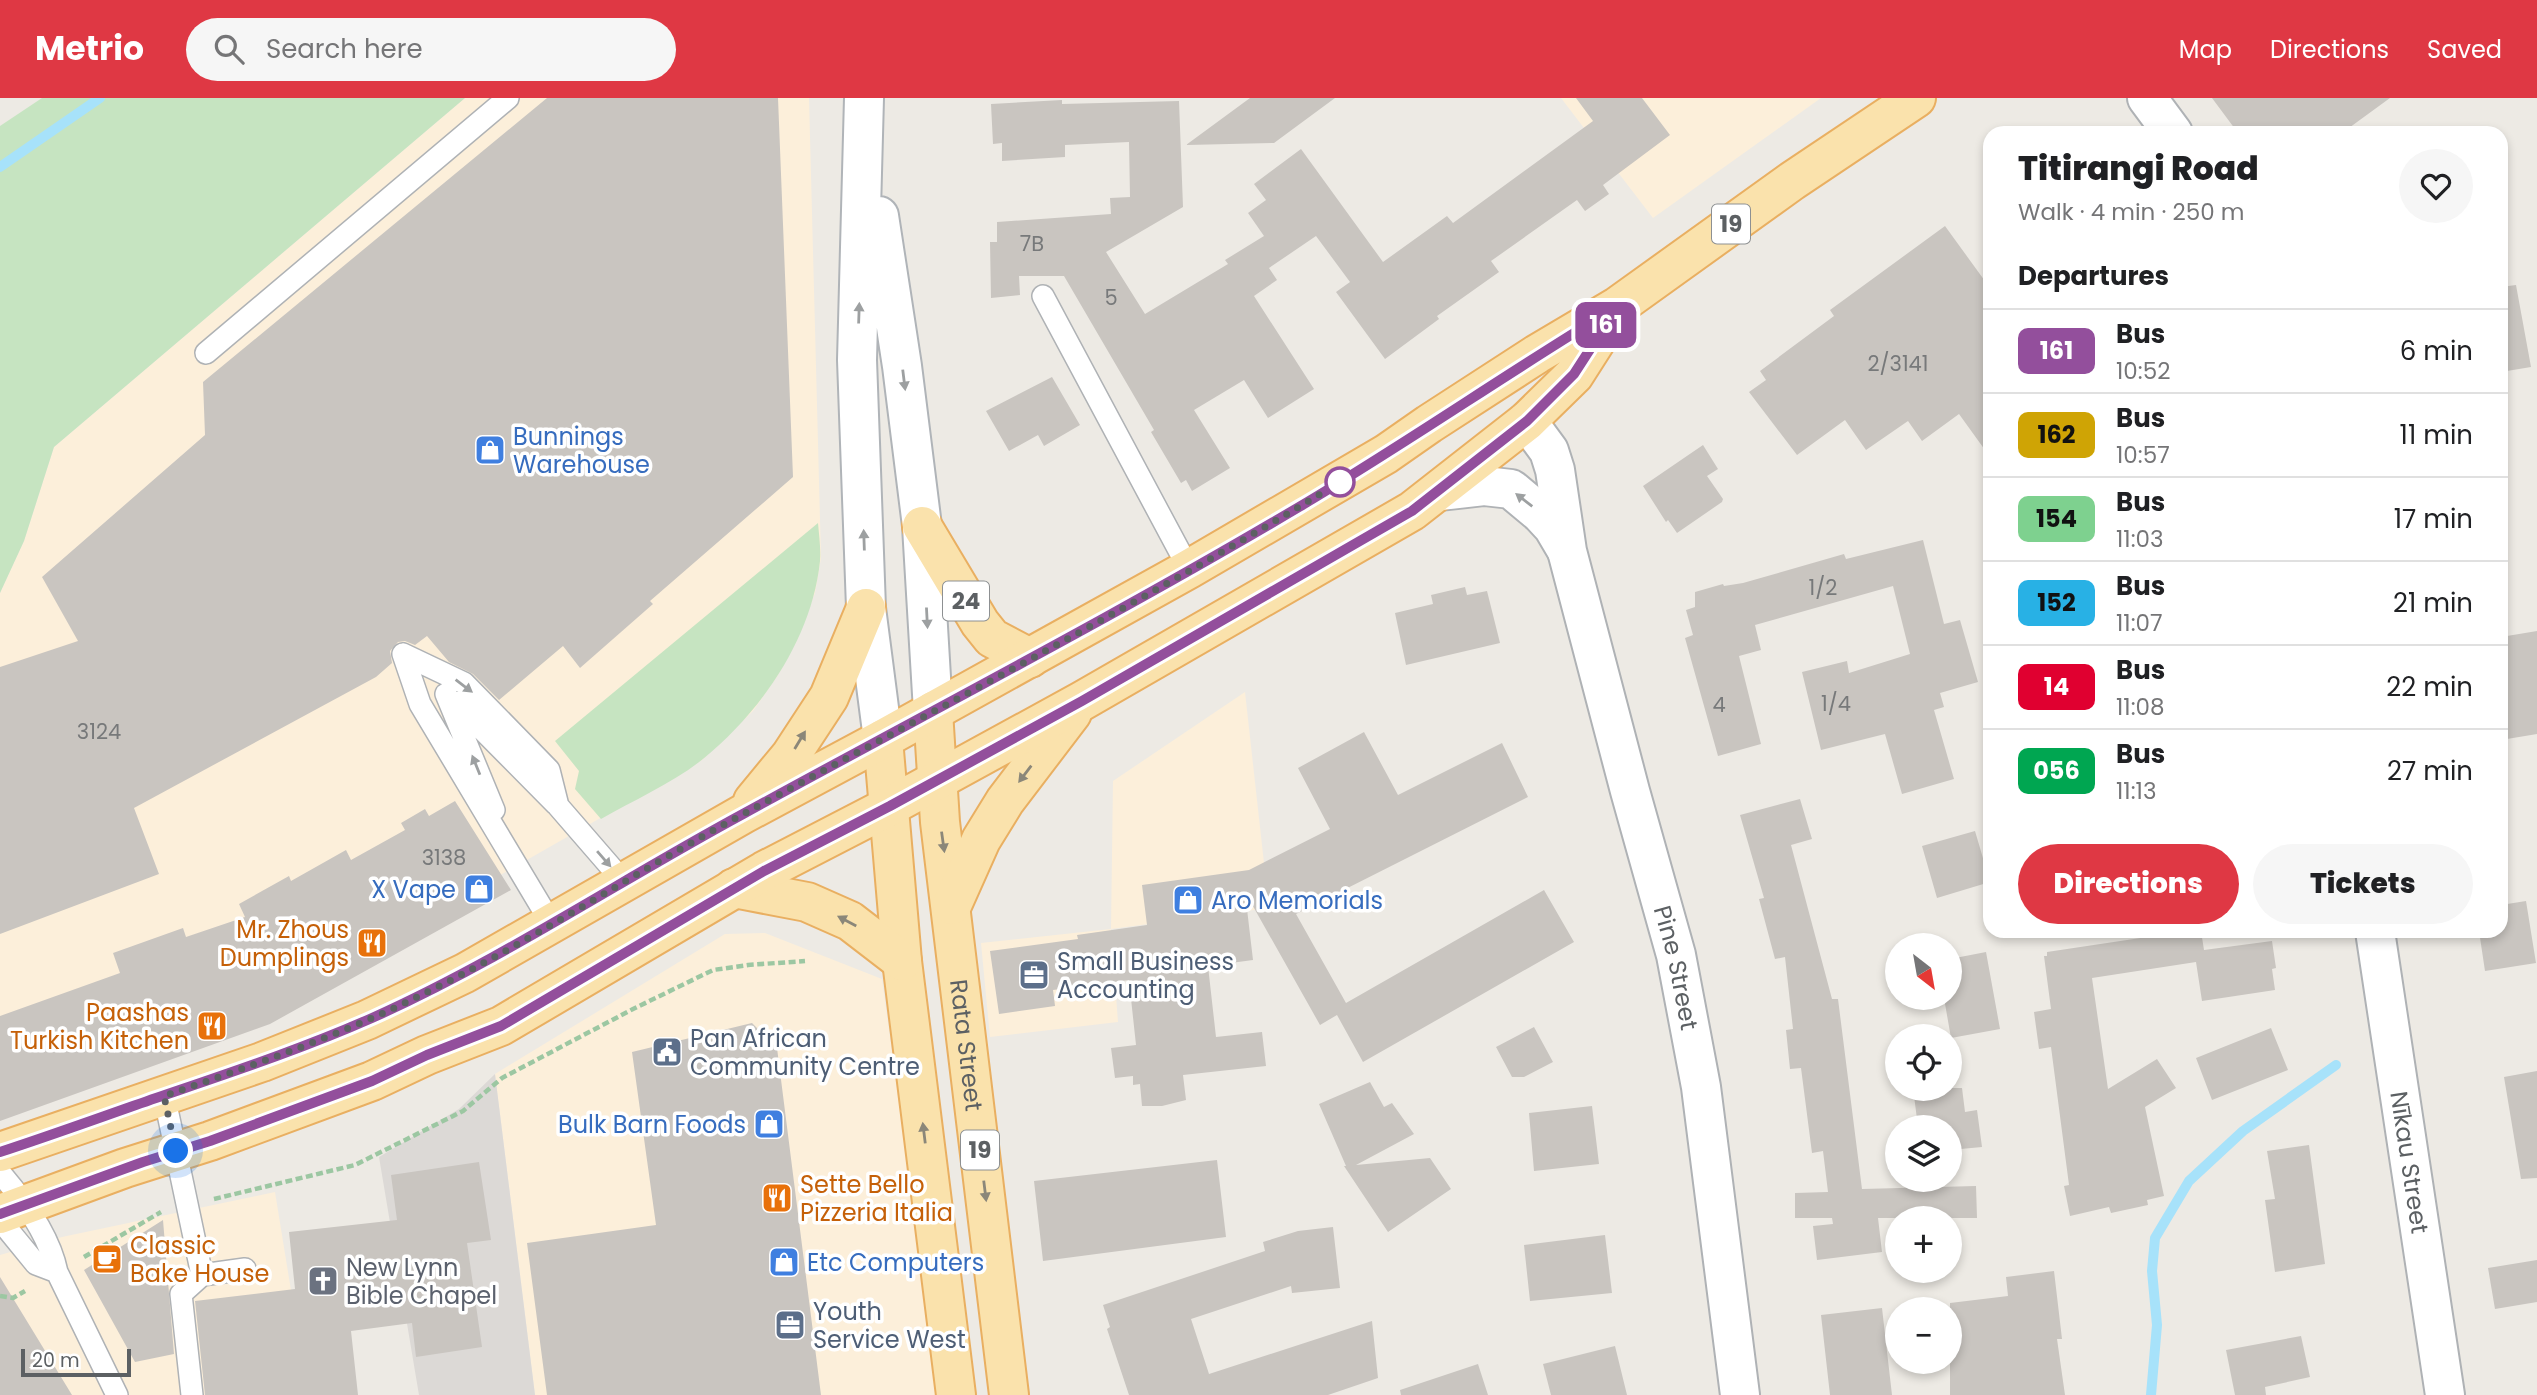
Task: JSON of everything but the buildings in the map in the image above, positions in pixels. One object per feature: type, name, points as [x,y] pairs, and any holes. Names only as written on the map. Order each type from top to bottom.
[{"type":"main road","name":"19","points":[[956,1395],[902,961],[883,739],[1189,569],[1386,454],[1537,355],[1618,306],[1792,181],[1916,98]]},
{"type":"main road","name":"19","points":[[890,806],[1082,701],[1412,511],[1527,421],[1574,374],[1618,306]]},
{"type":"main road","points":[[1429,424],[1502,410],[1527,421]]},
{"type":"main road","name":"24","points":[[922,526],[979,623],[992,638],[1030,658]]},
{"type":"main road","points":[[743,814],[791,755],[829,697],[866,608]]},
{"type":"main road","points":[[951,905],[981,840],[1005,801],[1082,701]]},
{"type":"main road","name":"19","points":[[933,711],[938,779]]},
{"type":"main road","points":[[0,1152],[262,1062],[367,1020],[465,973],[623,881],[883,739]]},
{"type":"main road","name":"Rata Street","points":[[938,779],[940,822],[1009,1395]]},
{"type":"main road","points":[[9,1225],[176,1151],[372,1081],[427,1055],[501,1026],[734,888],[890,806]]},
{"type":"main road","points":[[734,888],[807,902],[850,921],[902,961]]},
{"type":"street","points":[[2147,98],[2168,126]]},
{"type":"street","name":"24","points":[[864,108],[902,366],[922,526],[933,711]]},
{"type":"street","name":"24","points":[[864,108],[857,360],[866,608],[883,739]]},
{"type":"street","name":"Pine Street","points":[[1527,421],[1549,451],[1555,470],[1567,551],[1676,955],[1701,1087],[1740,1395]]},
{"type":"street","name":"Pine Street","points":[[1440,491],[1484,486],[1511,489],[1553,527],[1567,551]]},
{"type":"street","name":"Nīkau Street","points":[[2376,938],[2445,1395]]},
{"type":"lane","points":[[206,353],[508,98]]},
{"type":"lane","points":[[1043,296],[1189,569]]},
{"type":"lane","points":[[551,923],[419,704],[403,654],[464,683],[549,771],[558,806]]},
{"type":"lane","points":[[521,873],[446,694],[558,806],[623,881]]},
{"type":"lane","points":[[164,1096],[202,1275]]},
{"type":"lane","points":[[0,1176],[2,1175],[9,1225],[36,1264],[57,1272]]},
{"type":"lane","points":[[9,1225],[49,1244],[57,1272],[117,1395]]},
{"type":"lane","points":[[192,1395],[181,1294],[202,1275],[245,1269]]},
{"type":"path","points":[[79,1260],[161,1212],[355,1165],[463,1111],[502,1078],[713,970],[805,961]]},
{"type":"path","points":[[0,1296],[13,1298],[34,1286]]},
{"type":"shaded area","points":[[465,98],[809,98],[821,558],[815,593],[798,637],[778,675],[753,711],[702,760],[283,999],[0,1106],[0,593],[24,541],[54,447]]},
{"type":"shaded area","points":[[1561,98],[1821,98],[1653,218]]},
{"type":"shaded area","points":[[1245,692],[1269,908],[1111,929],[1113,781]]},
{"type":"shaded area","points":[[1111,929],[1118,1022],[990,1037],[981,943]]},
{"type":"shaded area","points":[[765,933],[882,979],[939,1395],[535,1395],[495,1074],[725,934]]},
{"type":"shaded area","points":[[495,1074],[535,1395],[419,1395],[379,1157],[459,1109]]},
{"type":"shaded area","points":[[275,1192],[308,1395],[0,1395],[0,1255],[62,1237]]},
{"type":"green space","points":[[42,98],[465,98],[54,447],[24,541],[0,593],[0,126]]},
{"type":"green space","points":[[818,523],[820,561],[807,618],[781,671],[764,696],[725,740],[703,759],[666,784],[601,819],[575,789],[579,771],[555,741]]},
{"type":"waterway","points":[[0,167],[100,98]]},
{"type":"waterway","points":[[2151,1395],[2157,1325],[2152,1271],[2155,1238],[2189,1181],[2243,1131],[2336,1065]]},
{"type":"bus line","name":"161","points":[[0,1152],[262,1062],[367,1020],[465,973],[623,881],[1294,510],[1618,306],[1574,374],[1527,421],[1440,491],[1412,511],[1082,701],[764,871],[501,1026],[427,1055],[372,1081],[0,1214]]},
{"type":"place","name":"Bunnings Warehouse","points":[[490,450]]},
{"type":"place","name":"X Vape","points":[[479,889]]},
{"type":"place","name":"Aro Memorials","points":[[1188,900]]},
{"type":"place","name":"Mr. Zhous Dumplings","points":[[372,943]]},
{"type":"place","name":"Small Business Accounting","points":[[1034,975]]},
{"type":"place","name":"Paashas Turkish Kitchen","points":[[212,1026]]},
{"type":"place","name":"Pan African Community Centre","points":[[667,1052]]},
{"type":"place","name":"Bulk Barn Foods","points":[[769,1124]]},
{"type":"place","name":"Sette Bello Pizzeria Italia","points":[[777,1198]]},
{"type":"place","name":"Classic Bake House","points":[[107,1259]]},
{"type":"place","name":"Etc Computers","points":[[784,1262]]},
{"type":"place","name":"New Lynn Bible Chapel","points":[[323,1281]]},
{"type":"place","name":"Youth Service West","points":[[790,1325]]},
{"type":"route","points":[[176,1151],[164,1096],[262,1062],[367,1020],[465,973],[623,881],[1189,569],[1340,482]]}]
